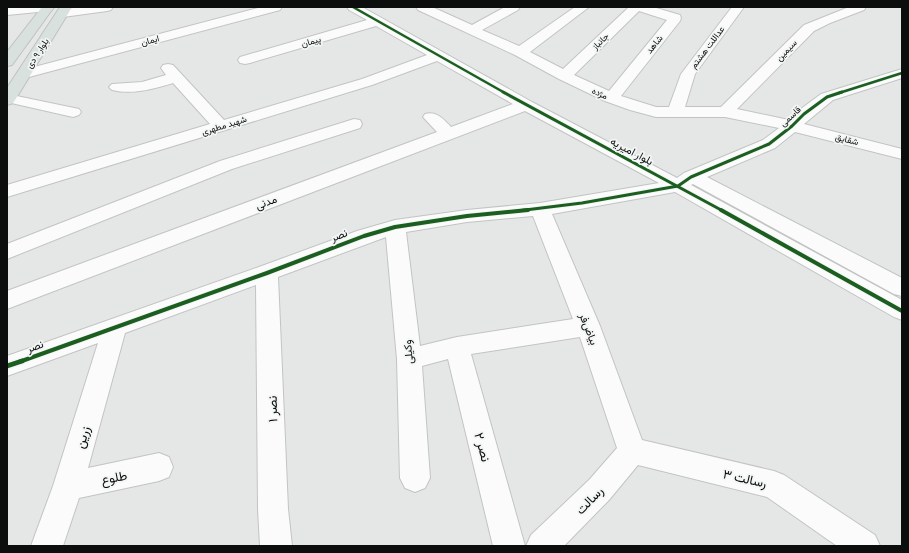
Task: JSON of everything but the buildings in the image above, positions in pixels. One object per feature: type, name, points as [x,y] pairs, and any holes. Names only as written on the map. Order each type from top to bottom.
[{"type":"main road","name":"بلوار ۹ دی","points":[[7,62],[12,49],[48,7]]},
{"type":"main road","name":"بلوار ۹ دی","points":[[7,99],[65,10]]},
{"type":"street","points":[[7,11],[48,7]]},
{"type":"street","points":[[65,10],[107,7]]},
{"type":"street","name":"ایمان","points":[[24,74],[276,7]]},
{"type":"street","name":"بلوار امیریه","points":[[353,7],[376,14],[532,93],[685,181],[902,311]]},
{"type":"street","name":"مژده","points":[[422,7],[520,52],[564,76],[611,98],[648,111],[675,113],[725,112],[761,118],[792,126]]},
{"type":"street","points":[[472,30],[514,7]]},
{"type":"street","points":[[520,52],[583,7]]},
{"type":"street","name":"جانباز","points":[[564,76],[636,7]]},
{"type":"street","name":"شاهد","points":[[611,98],[675,18],[640,7]]},
{"type":"street","name":"عداللت هشتم","points":[[675,113],[688,74],[738,7]]},
{"type":"street","name":"سیمین","points":[[725,112],[809,28],[825,20],[860,7]]},
{"type":"street","name":"بلوار امیریه","points":[[376,14],[439,55],[526,105],[685,181],[902,288]]},
{"type":"street","name":"پیمان","points":[[245,60],[376,14]]},
{"type":"street","name":"شهید مطهری","points":[[7,191],[367,82],[439,55]]},
{"type":"street","points":[[117,87],[143,88],[172,72],[220,126]]},
{"type":"street","name":"قاسمی","points":[[685,181],[769,144],[792,126],[804,114],[827,97],[902,73]]},
{"type":"street","points":[[7,99],[73,112]]},
{"type":"street","name":"مدنی","points":[[8,297],[526,105]]},
{"type":"street","points":[[431,117],[449,134]]},
{"type":"street","points":[[7,252],[226,165],[354,124]]},
{"type":"street","name":"شقایق","points":[[792,126],[852,140],[902,154]]},
{"type":"street","name":"نصر","points":[[7,366],[267,273],[364,236],[395,227],[467,216],[540,209],[685,181]]},
{"type":"street","name":"بیاض‌فر","points":[[540,209],[588,326],[632,451]]},
{"type":"street","name":"وکیلی","points":[[395,227],[409,360],[416,478]]},
{"type":"street","name":"نصر ۱","points":[[267,273],[273,509],[276,546]]},
{"type":"street","points":[[409,360],[457,347],[588,326]]},
{"type":"street","name":"زرین","points":[[47,546],[68,486],[115,327]]},
{"type":"street","name":"نصر ۲","points":[[457,347],[509,546]]},
{"type":"street","name":"رسالت","points":[[542,546],[599,490],[632,451]]},
{"type":"street","name":"رسالت ۳","points":[[632,451],[774,485],[864,546]]},
{"type":"street","name":"طلوع","points":[[68,486],[159,467]]},
{"type":"cycle path","points":[[353,7],[526,105],[678,186],[902,311]]},
{"type":"cycle path","points":[[7,366],[267,273],[364,236],[395,227],[467,216],[540,209],[582,203],[678,186],[691,177],[769,144],[792,126],[804,114],[827,97],[902,73]]}]
